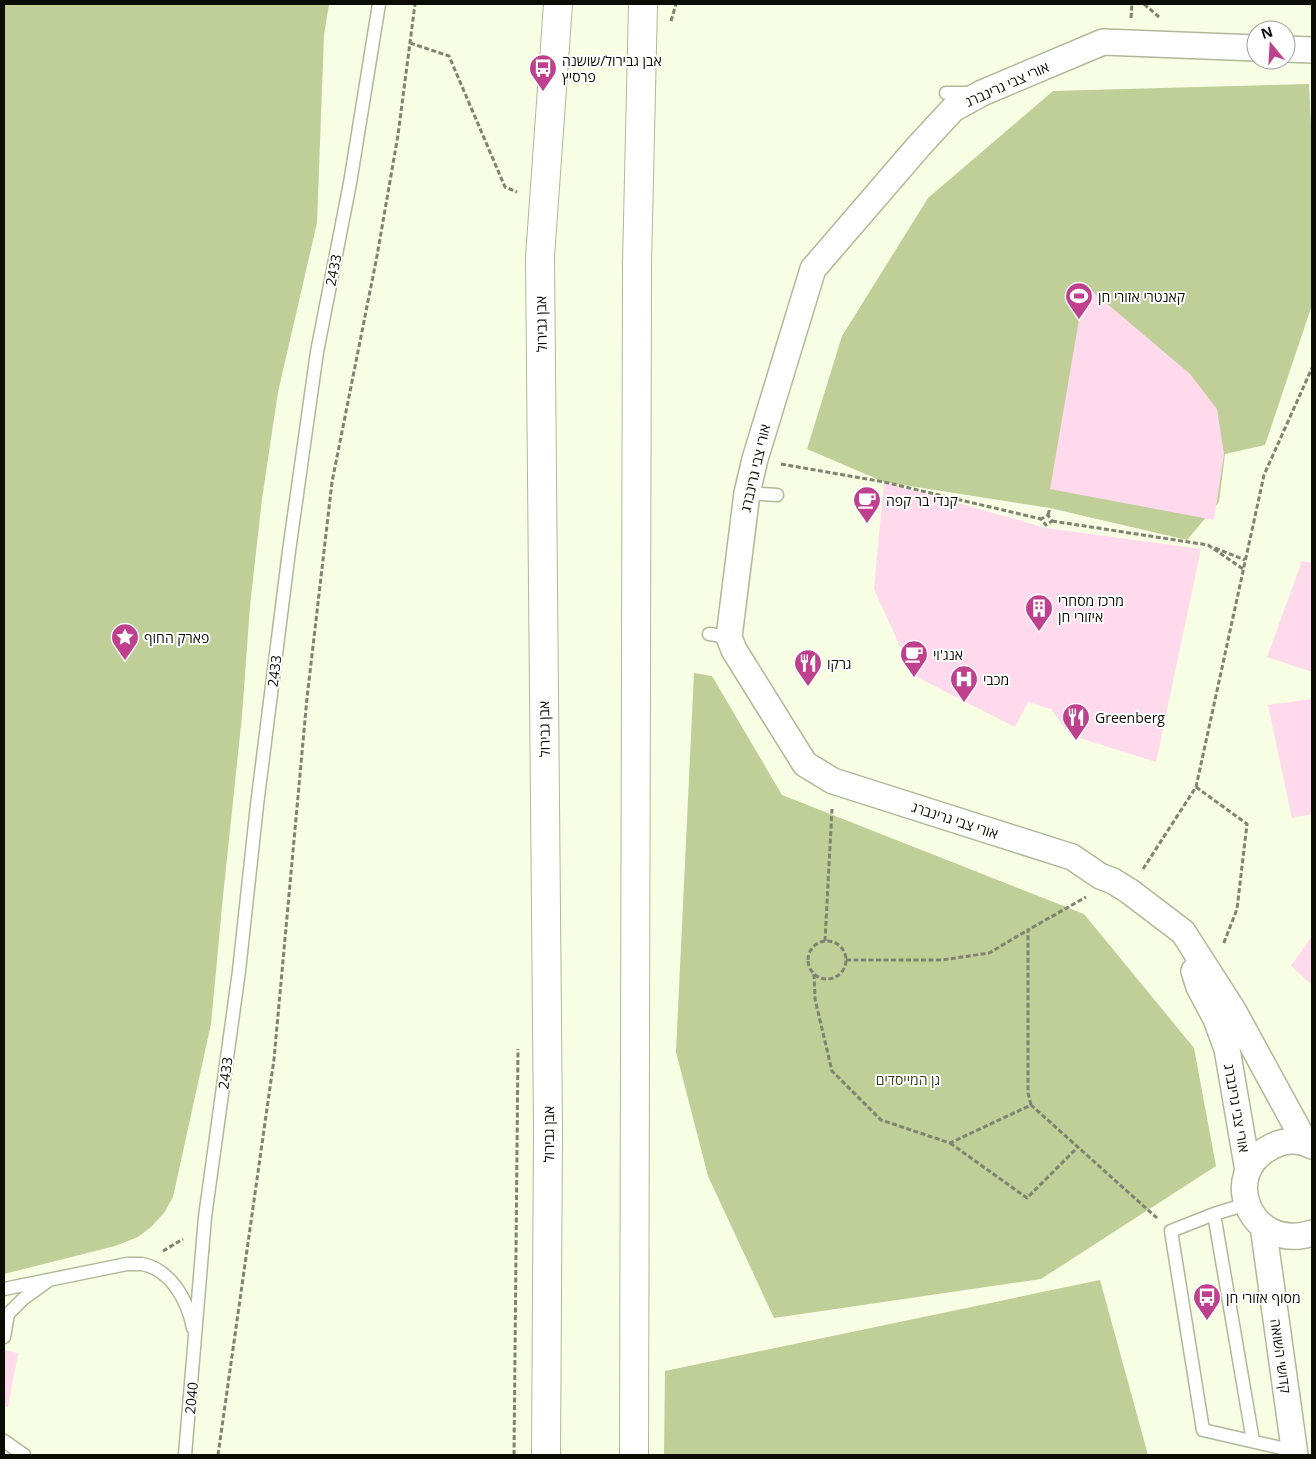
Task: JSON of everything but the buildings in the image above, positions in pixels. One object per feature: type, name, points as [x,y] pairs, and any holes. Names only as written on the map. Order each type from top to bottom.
[{"type":"street","name":"אבן גבירול","points":[[546,1455],[548,1130],[540,267],[558,4]]},
{"type":"street","points":[[634,1455],[637,264],[643,4]]},
{"type":"street","name":"אורי צבי גרינברג","points":[[1246,48],[1103,42],[982,93],[953,109],[813,269],[755,459],[719,636],[734,650],[804,764],[833,780],[1072,857],[1100,876],[1121,886],[1183,932],[1233,1010],[1309,1144]]},
{"type":"street","points":[[1296,49],[1312,50]]},
{"type":"street","name":"אורי צבי גרינברג","points":[[1183,932],[1199,987],[1216,1019],[1227,1049],[1248,1171],[1245,1188],[1247,1204]]},
{"type":"street","points":[[1248,1171],[1255,1159],[1265,1150],[1278,1143],[1291,1141],[1309,1144]]},
{"type":"street","points":[[1247,1204],[1253,1216],[1275,1234],[1288,1237],[1312,1233]]},
{"type":"street","name":"קדושי השואה","points":[[1263,1226],[1295,1453]]},
{"type":"lane","name":"2433","points":[[196,1341],[205,1218],[239,971],[257,805],[316,352],[350,183],[379,4]]},
{"type":"lane","points":[[946,93],[982,93]]},
{"type":"lane","points":[[747,492],[777,495]]},
{"type":"lane","points":[[1247,1204],[1214,1214],[1171,1231],[1203,1430],[1295,1453]]},
{"type":"lane","points":[[1214,1214],[1253,1441]]},
{"type":"lane","points":[[4,1289],[127,1264],[142,1264],[155,1269],[167,1277],[177,1289],[192,1320],[196,1341]]},
{"type":"lane","points":[[4,1337],[8,1314],[52,1278]]},
{"type":"lane","name":"2040","points":[[185,1455],[196,1341]]},
{"type":"lane","points":[[6,1442],[24,1455]]},
{"type":"path","points":[[218,1455],[274,1059],[307,698],[332,482],[377,256],[398,134],[415,4]]},
{"type":"path","points":[[410,43],[449,56],[505,188],[544,202]]},
{"type":"path","points":[[846,960],[942,960],[989,953],[1028,930],[1121,886],[1196,787],[1264,475],[1312,368]]},
{"type":"path","points":[[755,459],[884,482],[1041,519],[1048,515],[1050,508]]},
{"type":"path","points":[[1048,515],[1052,521],[1208,545],[1246,560]]},
{"type":"path","points":[[1041,519],[1046,527],[1052,521]]},
{"type":"path","points":[[1208,545],[1244,569]]},
{"type":"path","points":[[825,941],[833,780]]},
{"type":"path","points":[[1196,787],[1247,824],[1237,909],[1211,976]]},
{"type":"path","points":[[1028,930],[1028,1093],[1032,1105],[1171,1231]]},
{"type":"path","points":[[825,941],[836,943],[845,954],[844,969],[833,979],[818,978],[808,966],[809,952],[825,941]]},
{"type":"path","points":[[814,974],[815,999],[832,1071],[881,1120],[950,1143],[1027,1198],[1078,1147]]},
{"type":"path","points":[[950,1143],[1032,1105]]},
{"type":"path","points":[[127,1264],[178,1244],[205,1218]]},
{"type":"green space","name":"פארק החוף","points":[[4,4],[329,4],[324,35],[317,223],[278,392],[262,499],[250,606],[242,716],[211,1024],[173,1197],[164,1213],[138,1237],[115,1246],[4,1274]]},
{"type":"green space","name":"קאנטרי אזורי חן","points":[[1309,84],[1312,146],[1312,305],[1265,445],[1225,454],[1219,502],[1187,540],[1050,508],[884,482],[807,449],[842,336],[928,198],[1053,91]]},
{"type":"green space","name":"גן המייסדים","points":[[694,673],[712,676],[782,795],[1084,914],[1194,1048],[1216,1166],[1041,1279],[774,1318],[708,1176],[676,1052]]},
{"type":"green space","points":[[1100,1280],[1148,1455],[664,1455],[665,1371]]},
{"type":"place","name":"אבן גבירול/שושנה פרסיץ","points":[[543,92]]},
{"type":"place","name":"קאנטרי אזורי חן","points":[[1079,320]]},
{"type":"place","name":"קנדי בר קפה","points":[[867,524]]},
{"type":"place","name":"מרכז מסחרי איזורי חן","points":[[1039,632]]},
{"type":"place","name":"פארק החוף","points":[[125,661]]},
{"type":"place","name":"אנג'וי","points":[[914,678]]},
{"type":"place","name":"גרקו","points":[[808,687]]},
{"type":"place","name":"מכבי","points":[[964,703]]},
{"type":"place","name":"Greenberg","points":[[1076,741]]},
{"type":"place","name":"מסוף אזורי חן","points":[[1207,1321]]}]
